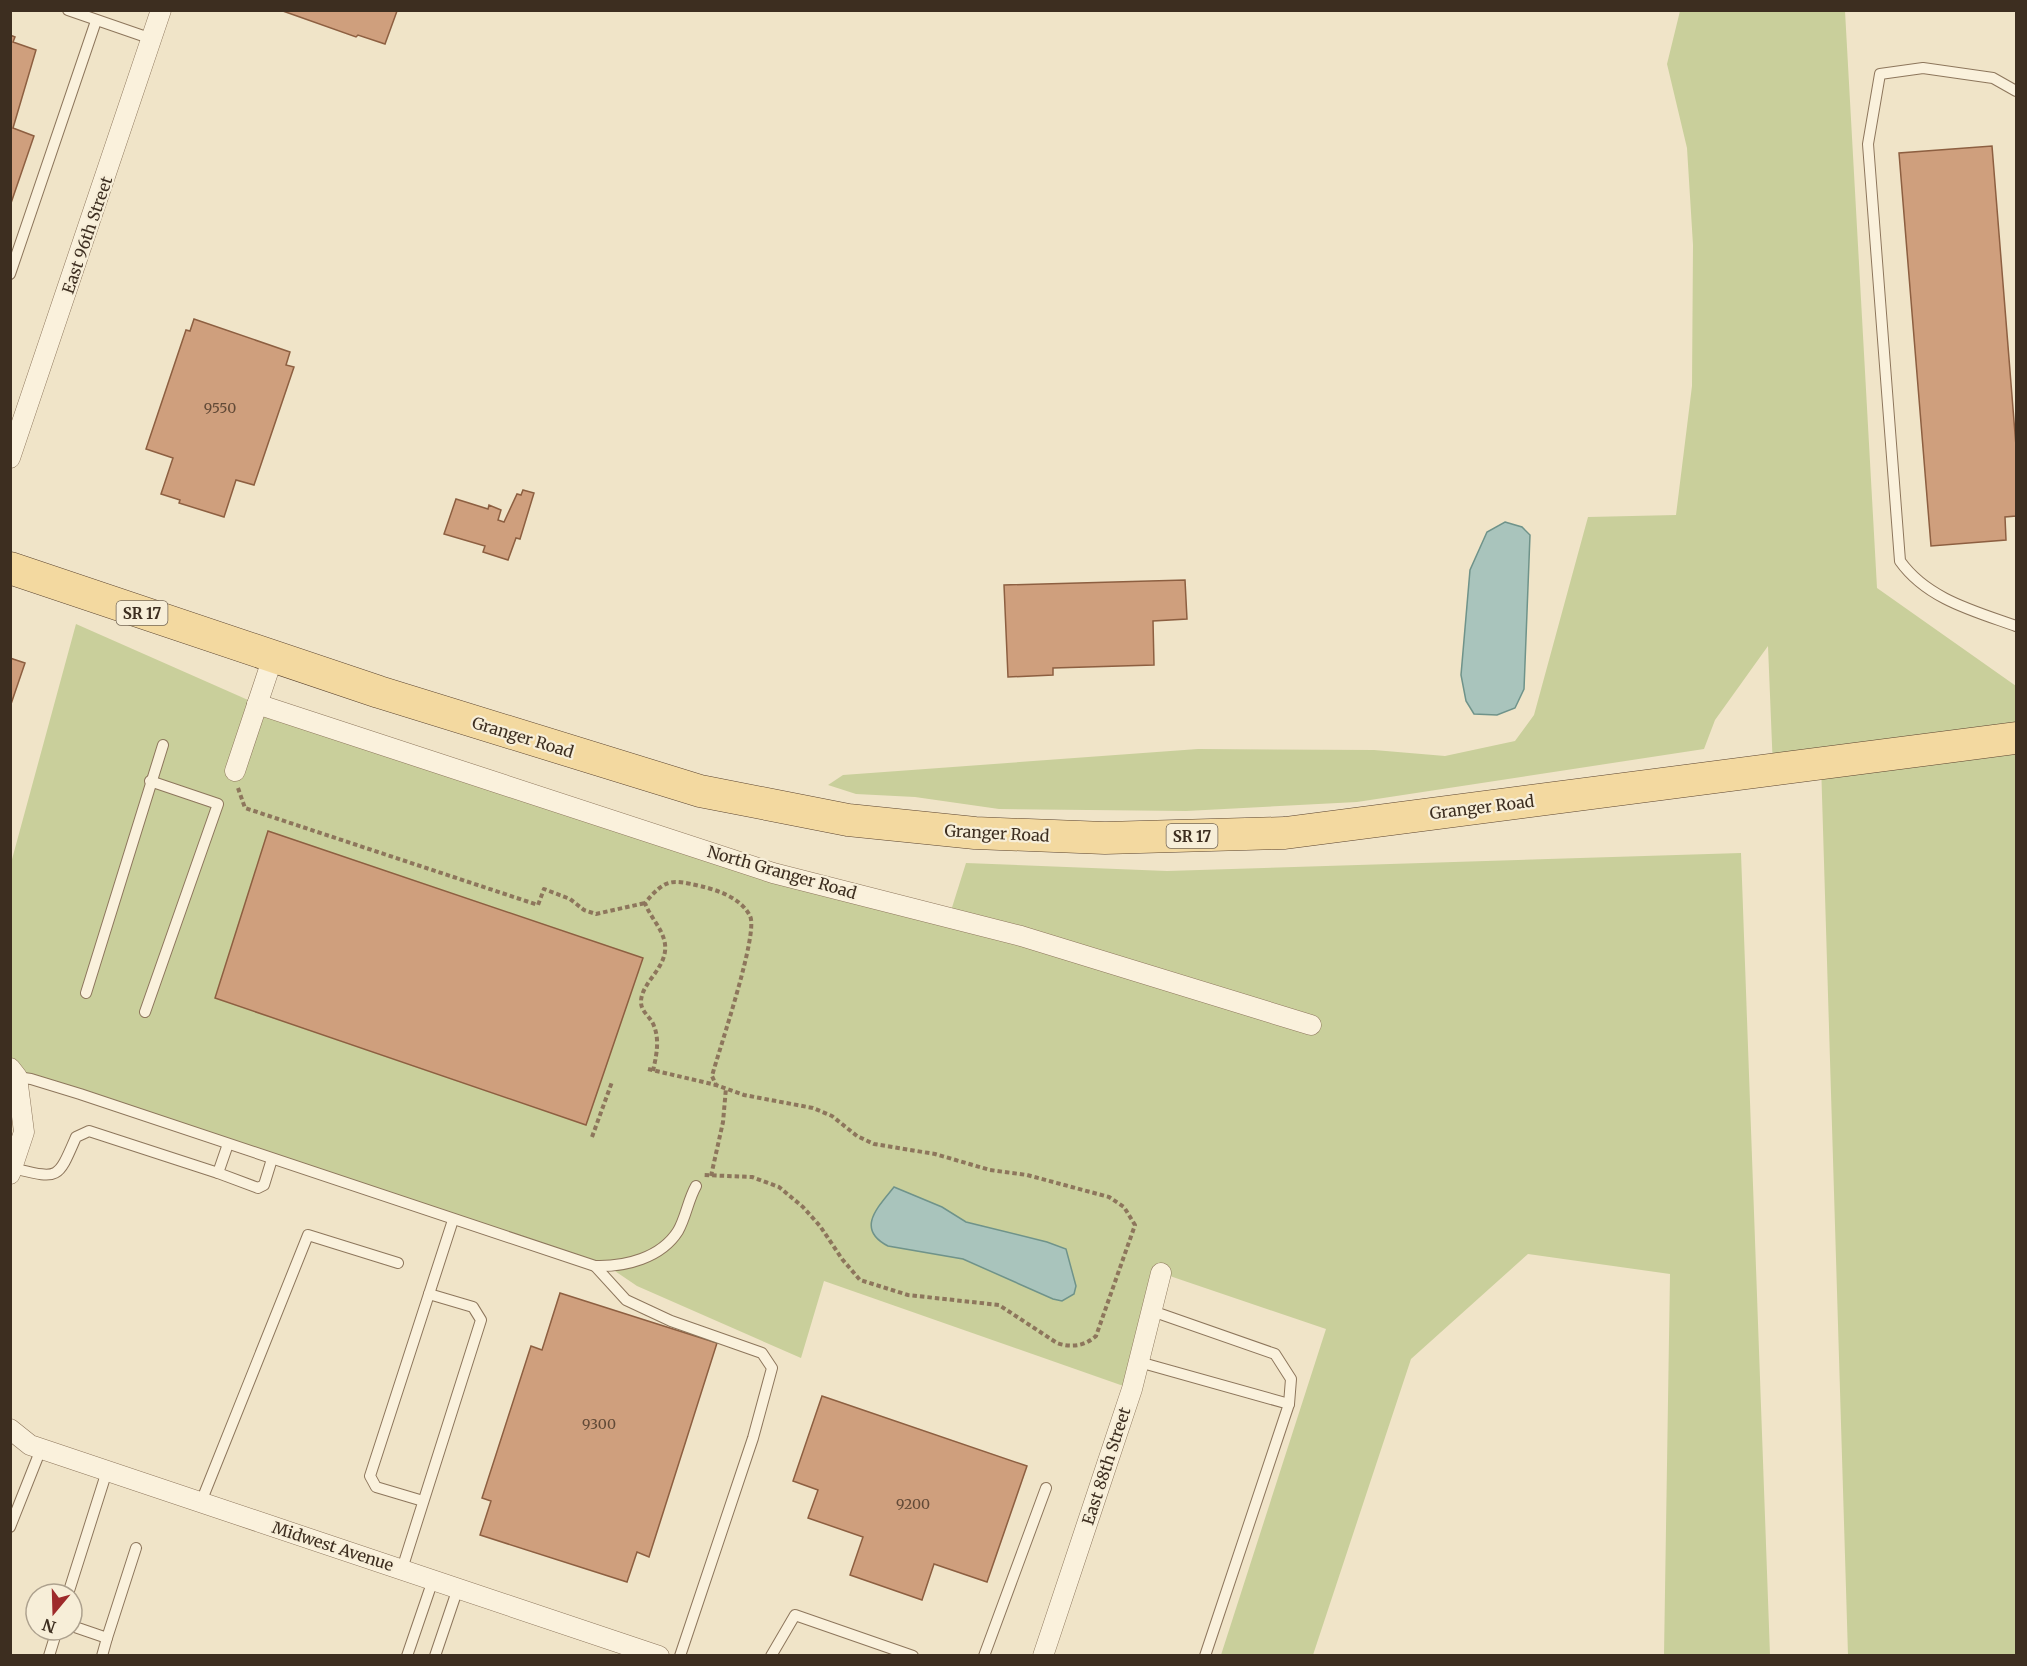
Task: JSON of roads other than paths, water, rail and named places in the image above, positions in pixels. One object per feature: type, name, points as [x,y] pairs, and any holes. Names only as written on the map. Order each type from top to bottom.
[{"type":"main road","name":"Granger Road","points":[[10,568],[273,657],[700,791],[848,820],[975,833],[1105,838],[1285,833],[2016,738]]},
{"type":"street","name":"East 96th Street","points":[[10,458],[161,10]]},
{"type":"street","points":[[235,771],[273,657]]},
{"type":"street","name":"North Granger Road","points":[[257,704],[773,873],[1021,936],[1311,1025]]},
{"type":"street","points":[[11,1171],[24,1132],[14,1072]]},
{"type":"street","name":"East 88th Street","points":[[1043,1656],[1132,1389],[1161,1273]]},
{"type":"street","name":"Midwest Avenue","points":[[10,1429],[30,1445],[41,1449],[659,1656]]},
{"type":"lane","points":[[68,10],[152,39]]},
{"type":"lane","points":[[10,273],[96,21]]},
{"type":"lane","points":[[2016,92],[1993,78],[1923,68],[1880,74],[1868,144],[1900,561],[1910,575],[1953,604],[2016,626]]},
{"type":"lane","points":[[86,993],[163,745]]},
{"type":"lane","points":[[145,1012],[218,804],[150,781]]},
{"type":"lane","points":[[14,1072],[594,1266],[609,1267],[646,1257],[669,1244],[680,1228],[696,1186]]},
{"type":"lane","points":[[11,1171],[44,1176],[55,1175],[62,1170],[76,1137],[89,1131],[258,1188],[264,1185],[272,1159]]},
{"type":"lane","points":[[218,1173],[228,1144]]},
{"type":"lane","points":[[423,1501],[376,1487],[370,1476],[453,1220]]},
{"type":"lane","points":[[201,1502],[308,1235],[398,1263]]},
{"type":"lane","points":[[594,1266],[626,1300],[671,1321],[762,1353],[772,1368],[753,1438],[680,1656]]},
{"type":"lane","points":[[402,1569],[481,1320],[473,1307],[429,1294]]},
{"type":"lane","points":[[1152,1311],[1275,1354],[1291,1379],[1288,1404],[1205,1656]]},
{"type":"lane","points":[[1138,1362],[1288,1404]]},
{"type":"lane","points":[[10,1527],[41,1449]]},
{"type":"lane","points":[[72,1582],[107,1471]]},
{"type":"lane","points":[[984,1656],[1046,1488]]},
{"type":"lane","points":[[102,1656],[136,1548]]},
{"type":"lane","points":[[407,1656],[433,1580]]},
{"type":"lane","points":[[435,1656],[458,1588]]},
{"type":"lane","points":[[771,1656],[795,1615],[913,1656]]},
{"type":"lane","points":[[84,1630],[107,1638]]},
{"type":"water","points":[[1505,522],[1522,527],[1530,535],[1524,689],[1515,708],[1497,715],[1474,714],[1466,701],[1461,675],[1470,570],[1487,532]]},
{"type":"water","points":[[894,1187],[942,1207],[966,1222],[1047,1242],[1066,1249],[1076,1286],[1074,1294],[1062,1301],[1053,1299],[963,1259],[888,1246],[878,1239],[871,1225],[876,1210]]}]
